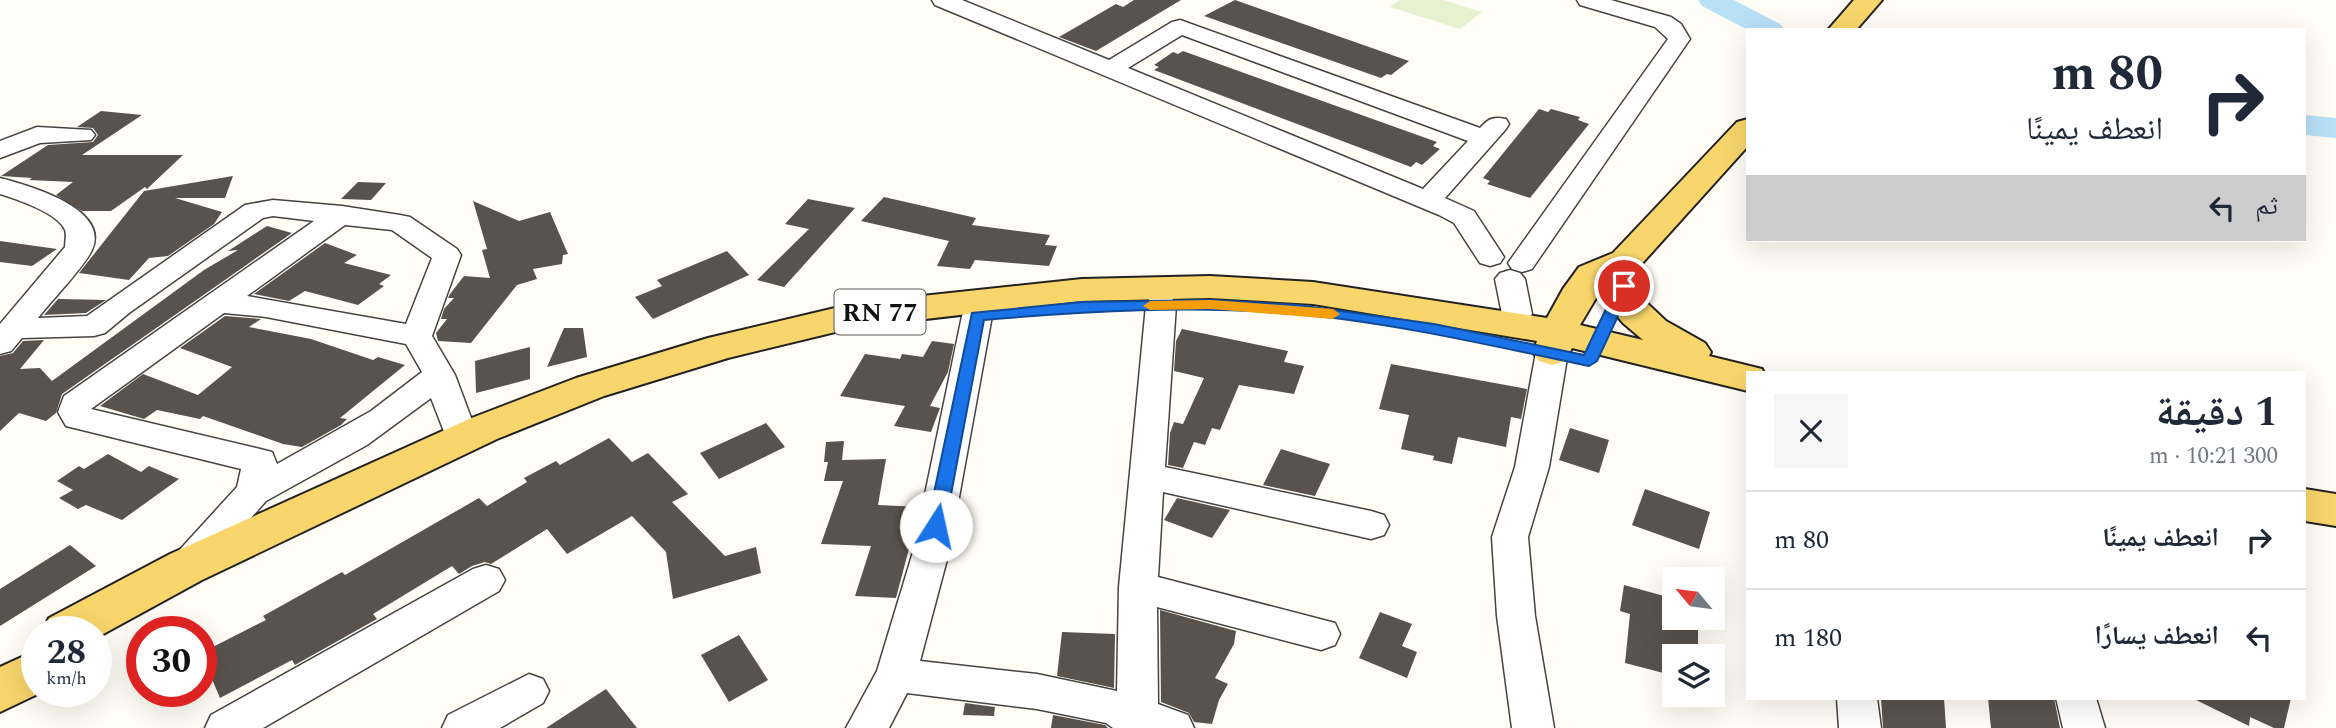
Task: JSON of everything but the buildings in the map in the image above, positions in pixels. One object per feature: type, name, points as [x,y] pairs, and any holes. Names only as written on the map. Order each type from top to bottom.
[{"type":"main road","points":[[1843,28],[1869,0]]},
{"type":"main road","points":[[1555,342],[1581,289],[1592,275],[1625,261],[1746,130]]},
{"type":"main road","points":[[1593,351],[1620,299],[1624,286],[1625,261]]},
{"type":"main road","name":"RN 77","points":[[96,616],[186,567],[462,439],[590,387],[721,347],[856,315],[1082,290],[1210,288],[1312,293],[1477,318],[1593,351],[1746,378]]},
{"type":"main road","points":[[1477,318],[1517,314],[1552,304],[1581,289]]},
{"type":"main road","points":[[1620,299],[1641,322],[1674,344],[1746,377]]},
{"type":"main road","name":"RN 77","points":[[112,631],[490,445],[598,403],[726,363],[857,331],[1082,307],[1211,305],[1298,310],[1555,342]]},
{"type":"main road","name":"RN 77","points":[[1593,351],[1746,397]]},
{"type":"main road","points":[[2306,505],[2336,510]]},
{"type":"main road","points":[[2306,527],[2336,532]]},
{"type":"main road","points":[[0,666],[21,655]]},
{"type":"main road","points":[[0,691],[21,680]]},
{"type":"street","points":[[943,0],[1464,217],[1490,257],[1484,262],[1486,270],[1496,277],[1516,271]]},
{"type":"street","points":[[1517,314],[1516,271],[1679,39],[1673,29],[1663,22],[1588,0]]},
{"type":"street","points":[[1110,69],[1181,27],[1490,131],[1428,201]]},
{"type":"street","points":[[0,150],[37,135],[82,135]]},
{"type":"street","points":[[0,186],[40,200],[68,215],[80,229],[79,248],[8,336]]},
{"type":"street","points":[[8,336],[94,326],[118,306],[255,211],[273,208],[342,214],[400,223],[447,255],[417,336]]},
{"type":"street","points":[[254,492],[260,461],[78,418],[74,412],[76,404],[342,214]]},
{"type":"street","points":[[217,303],[266,307],[417,336],[439,375],[462,439]]},
{"type":"street","points":[[1135,720],[1138,587],[1161,306]]},
{"type":"street","points":[[867,728],[896,675],[931,552],[978,316]]},
{"type":"street","points":[[1533,728],[1516,616],[1510,537],[1532,467],[1555,342]]},
{"type":"street","points":[[186,567],[254,492],[355,437],[383,419],[439,375]]},
{"type":"street","points":[[1148,476],[1371,525]]},
{"type":"street","points":[[226,728],[486,580]]},
{"type":"street","points":[[1138,587],[1321,634]]},
{"type":"street","points":[[896,675],[1069,695],[1135,720],[1174,728]]},
{"type":"street","points":[[463,728],[528,691]]},
{"type":"street","points":[[1857,700],[1860,728]]},
{"type":"street","points":[[2077,700],[2084,728]]},
{"type":"green space","points":[[1399,0],[1443,0],[1482,12],[1460,29],[1390,7]]},
{"type":"waterway","points":[[1712,0],[1766,28]]},
{"type":"waterway","points":[[2306,125],[2336,128]]},
{"type":"slow traffic","points":[[1150,306],[1211,305],[1333,314]]},
{"type":"route","points":[[936,526],[978,316],[1082,307],[1211,305],[1298,310],[1434,329],[1589,361],[1624,286]]}]
